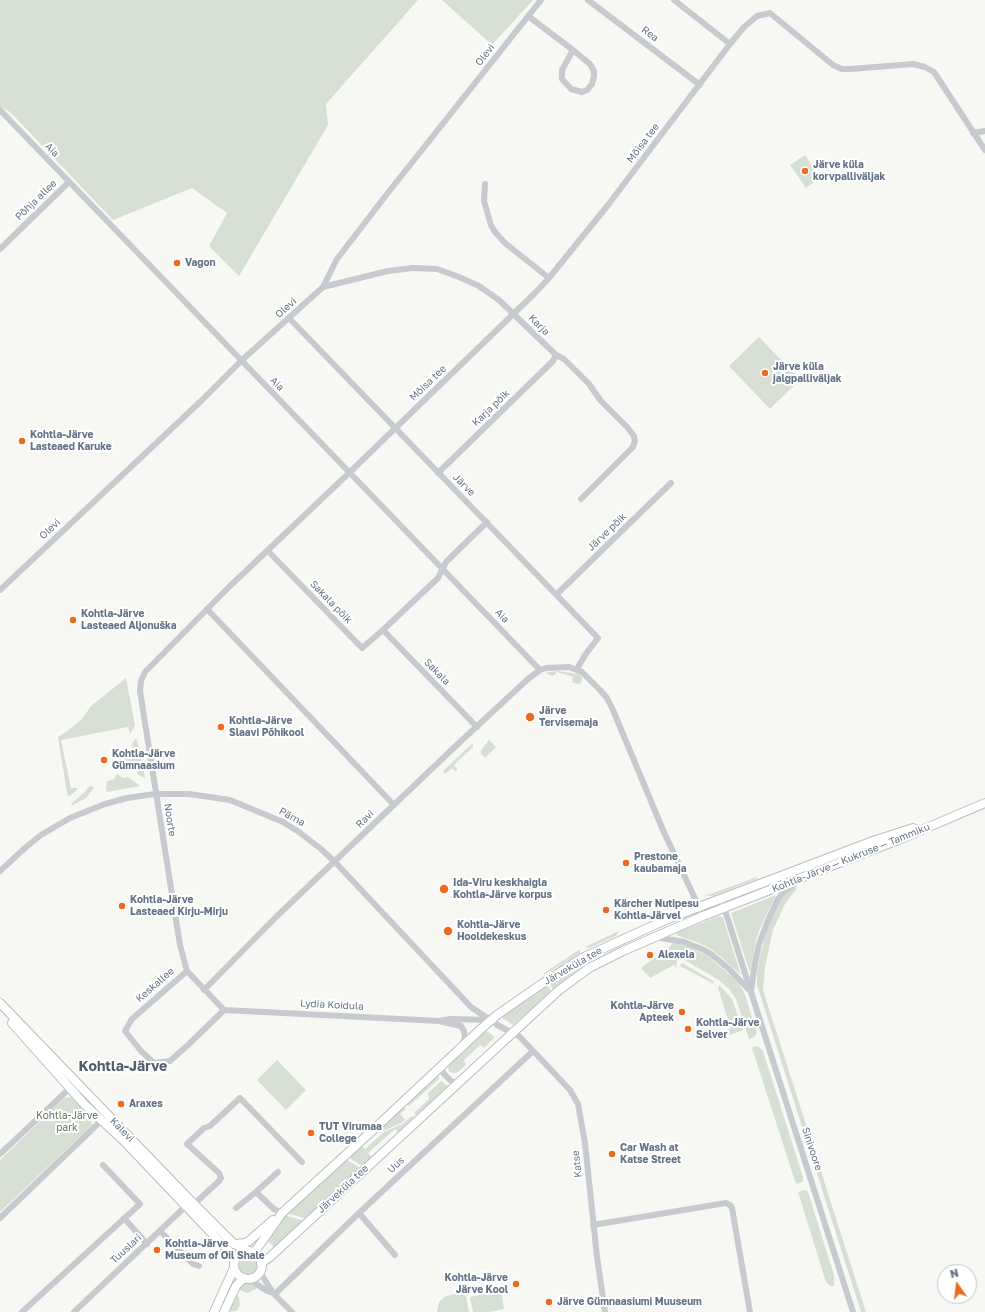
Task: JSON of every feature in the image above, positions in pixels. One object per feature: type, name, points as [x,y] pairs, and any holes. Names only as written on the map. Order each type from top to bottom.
[{"type":"main road","name":"Kohtla-Järve — Kukruse — Tammiku","points":[[738,902],[903,838],[985,803]]},
{"type":"main road","name":"Kohtla-Järve — Kukruse — Tammiku","points":[[747,889],[873,841],[963,812]]},
{"type":"main road","name":"Järveküla tee","points":[[252,1252],[282,1213],[456,1054],[491,1020],[582,958],[670,918],[747,889]]},
{"type":"main road","name":"Järveküla tee","points":[[262,1263],[460,1082],[516,1034],[558,991],[602,960],[738,902]]},
{"type":"main road","name":"Kalevi","points":[[0,1003],[87,1094],[105,1118],[190,1205],[229,1251],[234,1265]]},
{"type":"main road","name":"Kalevi","points":[[0,1011],[86,1105],[105,1118]]},
{"type":"main road","name":"Kalevi","points":[[190,1205],[234,1244],[252,1252]]},
{"type":"main road","points":[[234,1244],[249,1241],[282,1213]]},
{"type":"main road","points":[[214,1312],[238,1255],[242,1252],[252,1252],[260,1259],[262,1263],[260,1272],[253,1278],[246,1279],[236,1286],[224,1312]]},
{"type":"main road","points":[[234,1265],[240,1276],[246,1279]]},
{"type":"street","name":"Olevi","points":[[0,590],[201,401],[241,361],[323,287],[337,259],[541,0]]},
{"type":"street","name":"Rea","points":[[588,0],[700,85]]},
{"type":"street","points":[[674,0],[730,44]]},
{"type":"street","name":"Mõisa tee","points":[[145,672],[207,609],[515,314],[549,278],[608,206],[744,26],[753,19],[762,14],[770,13],[834,65],[842,69],[913,64],[925,66],[934,72],[973,133]]},
{"type":"street","points":[[528,16],[573,50],[590,64],[594,71],[592,84],[587,90],[582,92],[572,89],[562,79],[562,70],[573,50]]},
{"type":"street","name":"Aia","points":[[0,110],[443,569],[543,669]]},
{"type":"street","points":[[985,131],[973,133],[985,150]]},
{"type":"street","name":"Põhja allee","points":[[0,249],[69,182]]},
{"type":"street","points":[[485,184],[484,200],[491,225],[495,232],[505,243],[549,278]]},
{"type":"street","name":"Karja","points":[[323,287],[388,271],[413,268],[437,270],[459,277],[479,286],[515,314],[556,356],[564,359],[589,384],[602,401],[634,436],[635,441],[633,447],[626,456],[581,499]]},
{"type":"street","name":"Järve","points":[[290,318],[357,387],[395,429],[557,594],[598,638],[585,655],[577,669]]},
{"type":"street","name":"Karja põik","points":[[438,473],[553,361],[556,356]]},
{"type":"street","name":"Järve põik","points":[[557,594],[671,483]]},
{"type":"street","points":[[382,630],[438,578],[446,562],[487,522]]},
{"type":"street","name":"Sakala põik","points":[[268,551],[362,648],[382,630]]},
{"type":"street","points":[[207,609],[394,805]]},
{"type":"street","name":"Sakala","points":[[382,630],[477,727]]},
{"type":"street","points":[[543,669],[560,667],[577,669],[595,684],[610,704],[663,830],[703,916]]},
{"type":"street","name":"Ravi","points":[[204,990],[276,917],[394,805],[522,684],[543,669]]},
{"type":"street","name":"Noorte","points":[[145,672],[141,681],[140,691],[155,794],[180,945],[187,971]]},
{"type":"street","name":"Pärna","points":[[0,871],[41,835],[70,818],[105,804],[127,798],[155,794],[190,794],[230,800],[260,812],[293,828],[317,846],[335,862],[471,1007],[499,1026],[516,1034]]},
{"type":"street","name":"Sinivoore","points":[[751,992],[759,944],[773,908],[784,891],[802,878]]},
{"type":"street","name":"Sinivoore","points":[[721,899],[853,1312]]},
{"type":"street","name":"Sinivoore","points":[[655,937],[684,942],[702,948],[729,969],[751,992]]},
{"type":"street","name":"Keskallee","points":[[187,971],[204,990],[224,1010],[170,1061],[154,1063],[141,1051],[125,1031],[132,1019],[187,971]]},
{"type":"street","name":"Lydia Koidula","points":[[224,1010],[439,1021],[458,1025],[463,1029],[465,1041],[456,1054]]},
{"type":"street","name":"Lydia Koidula","points":[[439,1021],[452,1019],[491,1020]]},
{"type":"street","name":"Katse","points":[[516,1034],[570,1090],[578,1104],[586,1150],[593,1225],[605,1312]]},
{"type":"street","name":"Uus","points":[[274,1294],[533,1051]]},
{"type":"street","points":[[442,1066],[443,1073],[450,1080],[460,1082]]},
{"type":"street","points":[[0,1154],[70,1088],[79,1088],[87,1094]]},
{"type":"street","name":"Tuuslari","points":[[74,1312],[160,1231],[219,1182],[221,1178],[219,1173],[187,1144],[204,1128],[210,1126],[240,1098],[302,1162]]},
{"type":"street","points":[[0,1218],[105,1118]]},
{"type":"street","points":[[22,1312],[140,1204],[103,1165]]},
{"type":"street","points":[[236,1208],[278,1172]]},
{"type":"street","points":[[256,1192],[274,1209],[282,1213]]},
{"type":"street","points":[[593,1225],[722,1204],[730,1205],[732,1208],[750,1312]]},
{"type":"street","points":[[359,1213],[395,1255]]},
{"type":"street","points":[[124,1218],[147,1244]]},
{"type":"street","points":[[160,1231],[193,1264],[199,1266]]},
{"type":"street","points":[[260,1272],[274,1294],[292,1312]]},
{"type":"street","points":[[246,1279],[274,1294]]},
{"type":"green space","points":[[0,0],[418,0],[326,104],[328,125],[239,276],[209,246],[227,213],[192,188],[113,220],[10,112],[0,107]]},
{"type":"green space","points":[[442,0],[533,0],[492,45]]},
{"type":"green space","name":"Järve küla korvpalliväljak","points":[[805,155],[820,178],[806,188],[790,165]]},
{"type":"green space","name":"Järve küla jalgpalliväljak","points":[[759,337],[800,380],[770,409],[729,366]]},
{"type":"green space","points":[[557,671],[579,674],[582,677],[582,680],[580,684],[578,684],[572,682],[573,677],[557,672],[553,676],[545,673]]},
{"type":"green space","points":[[126,678],[135,726],[130,734],[128,727],[61,740],[71,788],[77,788],[77,790],[68,796],[58,737],[82,719],[91,706]]},
{"type":"green space","points":[[136,738],[145,778],[138,775],[136,765],[132,770],[122,763],[129,753],[134,756],[132,744]]},
{"type":"green space","points":[[489,740],[496,747],[485,758],[481,754],[481,750]]},
{"type":"green space","points":[[473,743],[473,747],[454,765],[458,770],[455,771],[452,768],[445,774],[443,771]]},
{"type":"green space","points":[[117,774],[123,778],[128,777],[140,786],[107,792],[107,781],[113,780]]},
{"type":"green space","points":[[92,786],[94,788],[86,798],[71,806],[72,803],[84,793],[88,787]]},
{"type":"green space","points":[[757,877],[757,879],[713,896],[705,896]]},
{"type":"green space","points":[[791,888],[797,888],[785,904],[773,930],[765,967],[763,990],[866,1312],[861,1312],[757,985],[757,972],[760,955],[771,919],[783,895]]},
{"type":"green space","points":[[776,895],[756,940],[750,973],[731,913]]},
{"type":"green space","points":[[719,916],[723,918],[741,975],[711,949],[676,935],[678,932]]},
{"type":"green space","points":[[619,931],[616,936],[589,948],[585,947]]},
{"type":"green space","points":[[673,943],[687,946],[708,956],[737,981],[744,992],[757,1033],[754,1037],[749,1039],[736,999],[729,989],[719,980],[667,950]]},
{"type":"green space","points":[[580,949],[580,953],[544,975],[543,974]]},
{"type":"green space","points":[[664,952],[677,960],[676,969],[674,965],[650,978],[642,967]]},
{"type":"green space","points":[[582,963],[583,966],[553,989],[549,983]]},
{"type":"green space","points":[[682,963],[713,981],[714,984],[680,966]]},
{"type":"green space","points":[[547,984],[551,991],[513,1025],[501,1017]]},
{"type":"green space","points":[[719,985],[732,999],[743,1030],[730,1035],[727,1030],[731,1029],[718,988]]},
{"type":"green space","points":[[485,1030],[495,1037],[484,1048],[480,1045],[464,1060],[466,1065],[458,1072],[450,1072],[448,1068],[449,1064]]},
{"type":"green space","points":[[756,1046],[763,1051],[803,1177],[802,1182],[796,1184],[752,1048]]},
{"type":"green space","points":[[277,1060],[306,1090],[286,1110],[257,1080]]},
{"type":"green space","points":[[438,1074],[439,1079],[409,1106],[406,1103]]},
{"type":"green space","points":[[441,1081],[448,1086],[416,1115],[414,1113],[429,1099],[428,1093]]},
{"type":"green space","name":"Kohtla-Järve park","points":[[71,1097],[91,1116],[92,1125],[0,1212],[0,1160],[64,1098]]},
{"type":"green space","points":[[403,1106],[406,1109],[400,1114],[405,1120],[383,1131],[380,1127]]},
{"type":"green space","points":[[412,1116],[413,1118],[398,1132],[395,1129],[368,1153],[372,1157],[362,1166],[348,1157],[361,1145],[365,1149],[384,1132],[402,1124]]},
{"type":"green space","points":[[346,1159],[360,1168],[306,1219],[287,1213]]},
{"type":"green space","points":[[805,1190],[808,1192],[834,1275],[834,1286],[830,1286],[826,1282],[798,1192]]},
{"type":"green space","points":[[285,1215],[304,1221],[275,1248],[267,1240]]},
{"type":"green space","points":[[247,1255],[254,1258],[257,1265],[254,1272],[247,1275],[240,1272],[237,1265],[240,1258]]},
{"type":"green space","points":[[246,1283],[251,1283],[257,1287],[256,1289],[247,1293],[237,1289]]},
{"type":"green space","points":[[465,1291],[469,1312],[437,1312],[439,1302],[444,1297]]},
{"type":"green space","points":[[501,1291],[504,1309],[489,1312],[473,1312],[470,1297]]},
{"type":"green space","points":[[237,1294],[240,1305],[237,1311],[225,1312]]},
{"type":"place","name":"Järve küla korvpalliväljak","points":[[805,171]]},
{"type":"place","name":"Vagon","points":[[177,263]]},
{"type":"place","name":"Järve küla jalgpalliväljak","points":[[765,373]]},
{"type":"place","name":"Kohtla-Järve Lasteaed Karuke","points":[[22,441]]},
{"type":"place","name":"Kohtla-Järve Lasteaed Aljonuška","points":[[73,620]]},
{"type":"place","name":"Järve Tervisemaja","points":[[530,717]]},
{"type":"place","name":"Kohtla-Järve Slaavi Põhikool","points":[[221,727]]},
{"type":"place","name":"Kohtla-Järve Gümnaasium","points":[[104,760]]},
{"type":"place","name":"Prestone kaubamaja","points":[[626,863]]},
{"type":"place","name":"Ida-Viru keskhaigla Kohtla-Järve korpus","points":[[444,889]]},
{"type":"place","name":"Kohtla-Järve Lasteaed Kirju-Mirju","points":[[122,906]]},
{"type":"place","name":"Kärcher Nutipesu Kohtla-Järvel","points":[[606,910]]},
{"type":"place","name":"Kohtla-Järve Hooldekeskus","points":[[448,931]]},
{"type":"place","name":"Alexela","points":[[650,955]]},
{"type":"place","name":"Kohtla-Järve Apteek","points":[[682,1012]]},
{"type":"place","name":"Kohtla-Järve Selver","points":[[688,1029]]},
{"type":"place","name":"Araxes","points":[[121,1104]]},
{"type":"place","name":"TUT Virumaa College","points":[[311,1133]]},
{"type":"place","name":"Car Wash at Katse Street","points":[[612,1154]]},
{"type":"place","name":"Kohtla-Järve Museum of Oil Shale","points":[[157,1250]]},
{"type":"place","name":"Kohtla-Järve Järve Kool","points":[[516,1284]]},
{"type":"place","name":"Järve Gümnaasiumi Muuseum","points":[[549,1302]]},
{"type":"district","name":"Kohtla-Järve","points":[[123,1067]]}]
